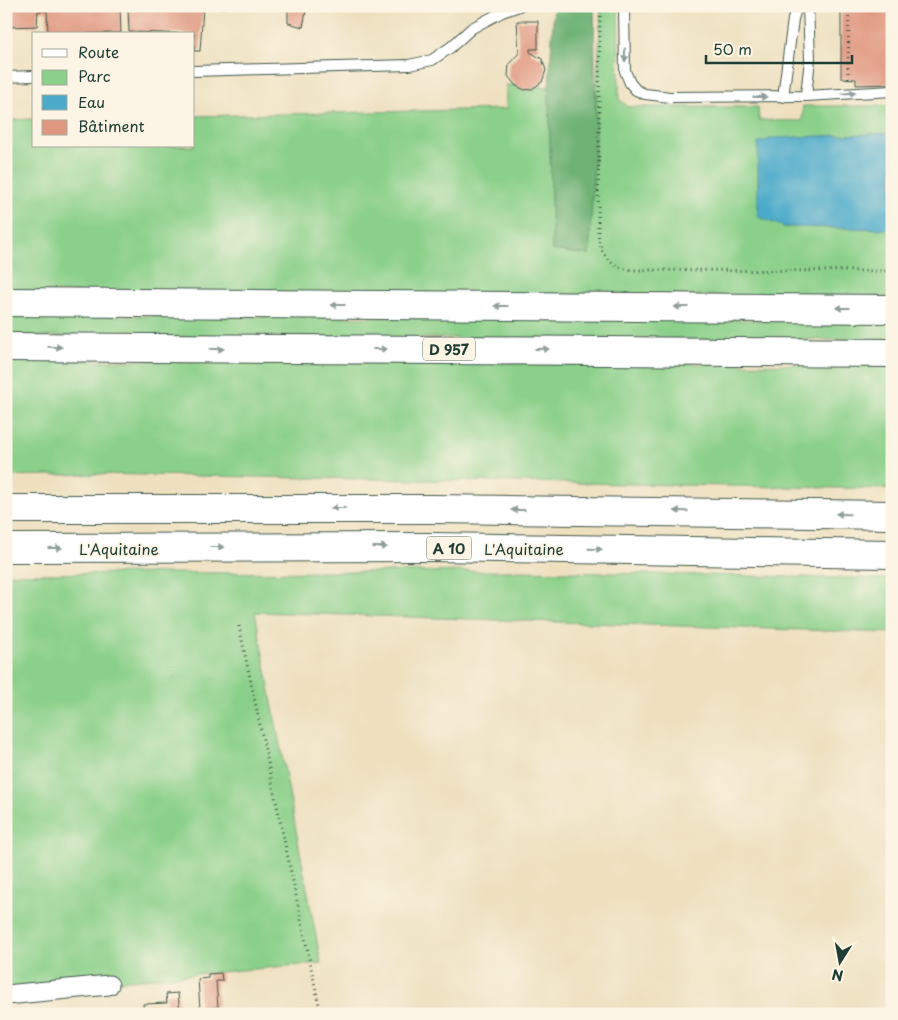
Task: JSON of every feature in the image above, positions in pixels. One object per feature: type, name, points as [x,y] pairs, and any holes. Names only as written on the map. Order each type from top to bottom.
[{"type":"main road","points":[[6,302],[892,309]]},
{"type":"main road","name":"D 957","points":[[6,347],[892,353]]},
{"type":"main road","points":[[6,510],[432,509],[892,515]]},
{"type":"main road","name":"L'Aquitaine","points":[[6,548],[441,548],[892,554]]},
{"type":"street","points":[[6,995],[110,985]]},
{"type":"lane","points":[[195,71],[409,65],[432,60],[451,47],[472,28],[502,12],[519,6]]},
{"type":"lane","points":[[624,6],[625,71],[630,83],[636,90],[645,94],[670,97],[783,97],[892,91]]},
{"type":"lane","points":[[783,97],[793,20],[797,6]]},
{"type":"lane","points":[[806,96],[810,58],[808,6]]},
{"type":"lane","points":[[6,77],[32,76]]},
{"type":"path","points":[[600,6],[598,231],[600,247],[609,261],[616,266],[632,270],[892,271]]},
{"type":"path","points":[[848,78],[850,6]]},
{"type":"path","points":[[239,626],[321,1014]]},
{"type":"green space","points":[[554,6],[594,6],[596,126],[589,255],[552,250],[549,87]]},
{"type":"green space","points":[[601,6],[618,6],[619,99],[628,107],[758,107],[759,120],[802,121],[803,106],[892,106],[892,297],[6,292],[6,120],[32,119],[32,148],[195,148],[195,116],[506,109],[506,85],[549,87],[552,250],[589,255]]},
{"type":"green space","points":[[6,315],[892,321],[892,340],[6,336]]},
{"type":"green space","points":[[6,360],[892,365],[892,489],[97,474],[6,476]]},
{"type":"green space","points":[[516,571],[892,579],[892,633],[255,612],[321,963],[6,991],[6,574]]},
{"type":"water","points":[[892,133],[892,229],[784,227],[758,217],[758,143],[773,138]]},
{"type":"building","points":[[6,6],[227,6],[227,8],[203,8],[200,51],[195,51],[195,32],[129,32],[128,9],[120,8],[121,32],[48,32],[47,11],[38,11],[37,26],[6,27]]},
{"type":"building","points":[[288,6],[307,6],[303,27],[288,23]]},
{"type":"building","points":[[841,6],[892,6],[892,84],[856,85],[856,79],[841,78]]},
{"type":"building","points":[[517,21],[538,21],[538,49],[530,49],[530,52],[542,59],[546,70],[542,82],[532,89],[525,90],[516,86],[508,76],[509,64],[519,53]]},
{"type":"building","points":[[221,973],[222,981],[216,981],[218,1007],[200,1009],[198,979],[208,978],[208,974]]},
{"type":"building","points":[[178,993],[180,1014],[144,1014],[143,1004],[167,1003],[166,994]]}]
